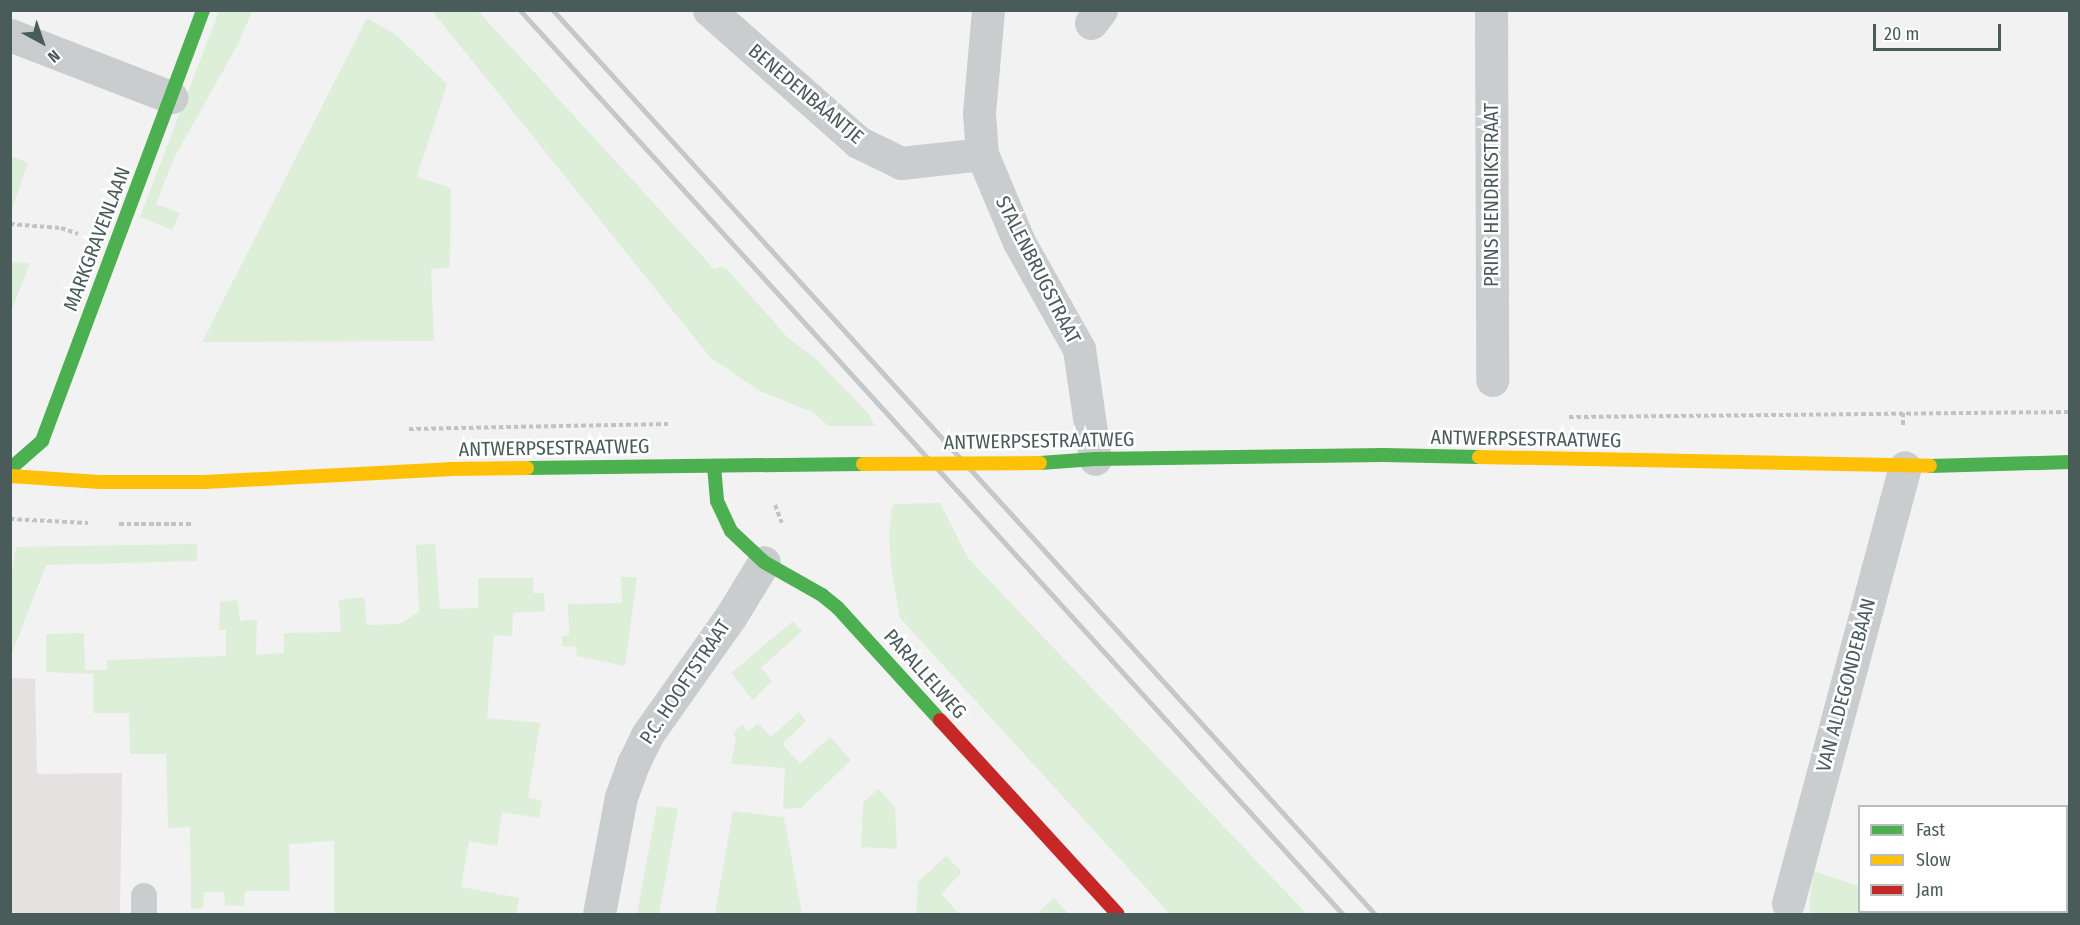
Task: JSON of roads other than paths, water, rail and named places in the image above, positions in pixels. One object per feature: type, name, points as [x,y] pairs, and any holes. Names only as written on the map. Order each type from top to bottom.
[{"type":"street","name":"MARKGRAVENLAAN","points":[[10,469],[42,441],[203,10]]},
{"type":"street","name":"BENEDENBAANTJE","points":[[709,10],[858,142],[901,163],[982,154]]},
{"type":"street","name":"STALENBRUGSTRAAT","points":[[988,10],[985,19],[979,112],[982,154],[1019,242],[1079,349],[1095,459]]},
{"type":"street","name":"PRINS HENDRIKSTRAAT","points":[[1491,10],[1492,380]]},
{"type":"street","points":[[10,35],[171,97]]},
{"type":"street","name":"ANTWERPSESTRAATWEG","points":[[10,476],[100,482],[205,482],[449,468],[1040,462],[1095,459],[1383,455],[1905,467],[2070,462]]},
{"type":"street","name":"PARALLELWEG","points":[[714,466],[717,501],[731,531],[764,562],[822,595],[837,607],[1118,915]]},
{"type":"street","name":"VAN ALDEGONDEBAAN","points":[[1788,903],[1905,467]]},
{"type":"street","name":"P.C. HOOFTSTRAAT","points":[[599,915],[621,797],[638,753],[671,698],[713,642],[764,562]]},
{"type":"railway","points":[[520,10],[1343,914]]},
{"type":"railway","points":[[553,10],[1375,914]]}]
